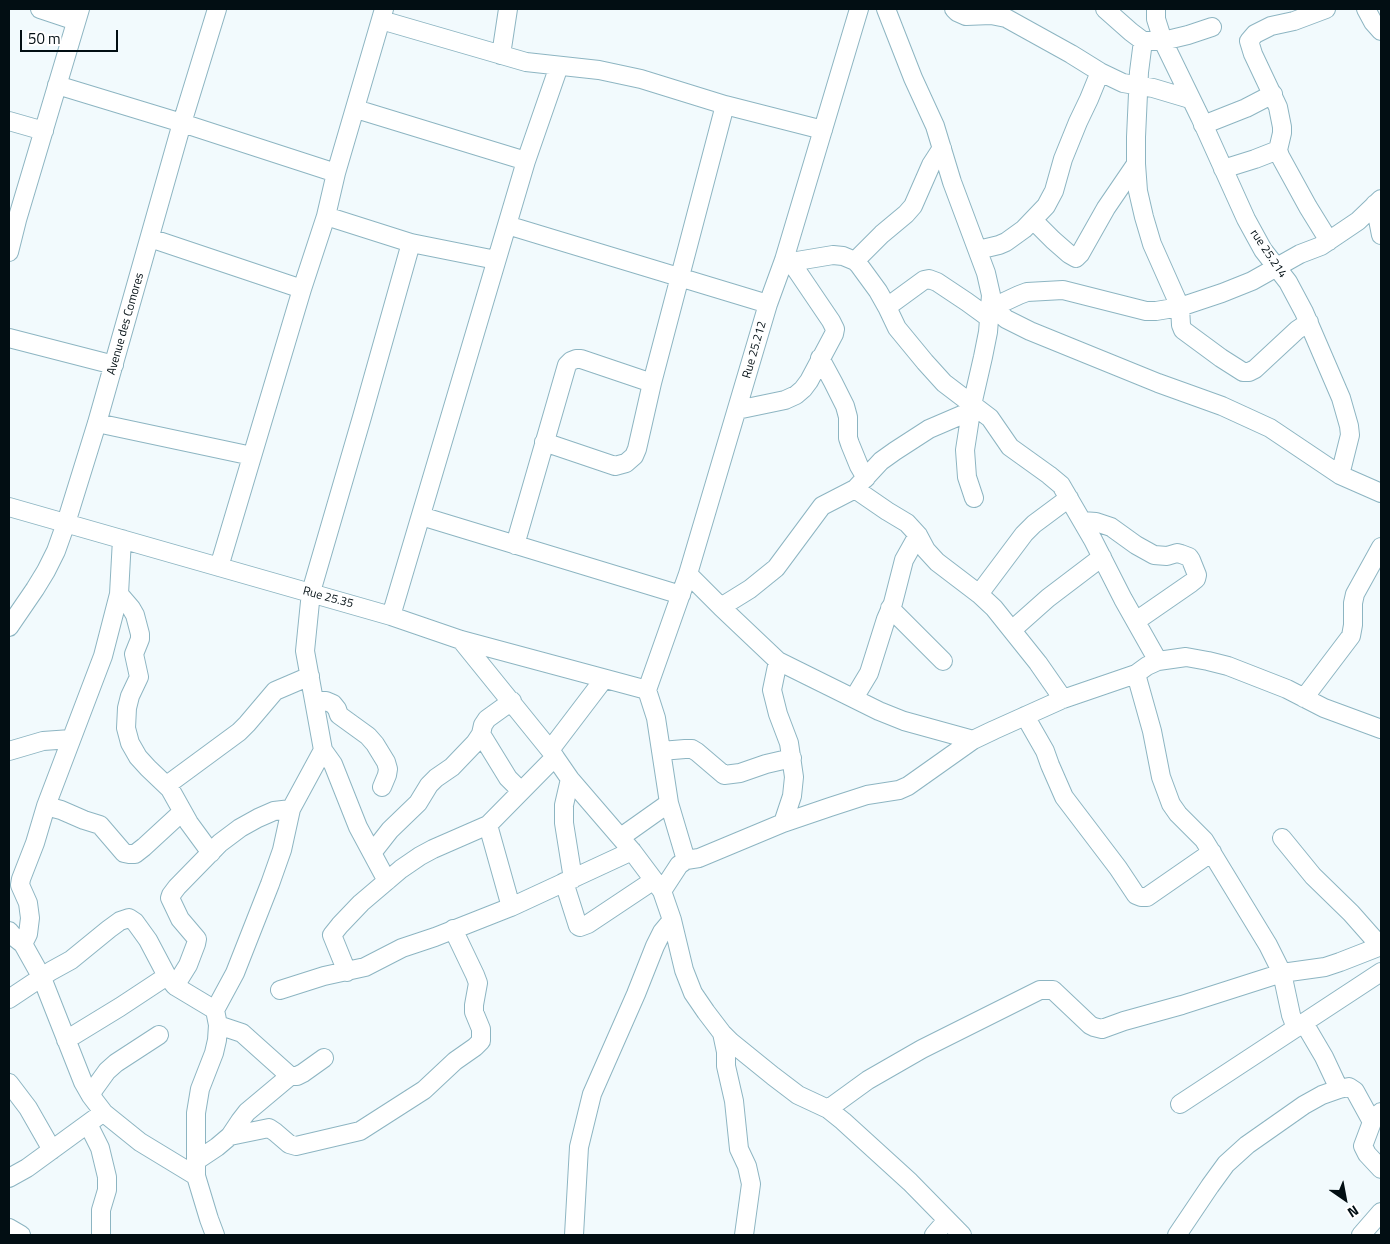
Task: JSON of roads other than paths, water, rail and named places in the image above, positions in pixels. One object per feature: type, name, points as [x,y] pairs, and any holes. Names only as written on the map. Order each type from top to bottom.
[{"type":"street","points":[[9,252],[13,218],[44,131],[78,15],[40,9]]},
{"type":"street","name":"Avenue des Comores","points":[[9,627],[46,571],[56,551],[66,523],[98,423],[182,123],[217,9]]},
{"type":"street","points":[[501,55],[508,9]]},
{"type":"street","name":"Rue 25.212","points":[[647,690],[688,574],[768,304],[788,261],[823,130],[859,9]]},
{"type":"street","points":[[886,9],[913,78],[935,126],[952,182],[986,273],[991,295],[992,311],[971,408],[965,450],[967,477],[974,498]]},
{"type":"street","points":[[954,9],[966,16],[991,15],[1006,18],[1100,72],[1123,83],[1153,88],[1190,99]]},
{"type":"street","points":[[1105,9],[1143,41],[1162,41],[1212,27]]},
{"type":"street","name":"rue 25.214","points":[[1156,9],[1156,19],[1162,41],[1254,236],[1288,282],[1309,322],[1341,398],[1350,426],[1350,436],[1340,475]]},
{"type":"street","points":[[1326,9],[1294,21],[1270,26],[1256,34],[1249,41],[1253,54],[1278,106],[1282,127],[1278,150],[1280,156],[1329,241]]},
{"type":"street","points":[[1366,9],[1373,22],[1381,31]]},
{"type":"street","points":[[219,567],[302,288],[326,216],[336,173],[382,14],[526,62],[599,70],[641,79],[725,105],[823,130]]},
{"type":"street","points":[[1143,41],[1136,164],[1138,191],[1152,244],[1180,307],[1181,325],[1184,331],[1243,372],[1249,372],[1255,369],[1297,330],[1309,322]]},
{"type":"street","points":[[391,616],[526,161],[559,66]]},
{"type":"street","points":[[978,250],[1006,242],[1044,210],[1054,191],[1063,159],[1100,72]]},
{"type":"street","points":[[57,85],[336,173]]},
{"type":"street","points":[[1203,125],[1246,108],[1272,94]]},
{"type":"street","points":[[544,442],[615,466],[626,462],[634,456],[725,105]]},
{"type":"street","points":[[356,109],[526,161]]},
{"type":"street","points":[[9,121],[44,131]]},
{"type":"street","points":[[854,262],[913,206],[942,148]]},
{"type":"street","points":[[1223,169],[1278,150]]},
{"type":"street","points":[[1033,220],[1058,245],[1076,258],[1106,208],[1136,164]]},
{"type":"street","points":[[992,311],[1019,294],[1063,290],[1146,311],[1180,307],[1252,281],[1300,254],[1329,241],[1358,221],[1378,202]]},
{"type":"street","points":[[1378,202],[1381,235]]},
{"type":"street","points":[[326,216],[411,243],[496,260]]},
{"type":"street","points":[[507,225],[768,304]]},
{"type":"street","points":[[150,238],[302,288]]},
{"type":"street","points":[[387,881],[358,827],[332,764],[323,750],[305,651],[311,592],[411,243]]},
{"type":"street","points":[[737,410],[785,400],[796,395],[809,381],[834,334],[834,326],[788,261],[843,256],[854,262],[868,276],[887,306],[897,328],[944,383],[971,408],[980,410],[990,418],[1010,447],[1060,485],[1082,521],[1158,660]]},
{"type":"street","points":[[887,306],[924,280],[929,279],[937,282],[960,297],[1030,331],[1158,384],[1222,406],[1270,428],[1340,475],[1381,492]]},
{"type":"street","points":[[9,338],[114,365]]},
{"type":"street","points":[[820,358],[845,406],[848,417],[848,438],[859,466],[860,484],[887,511],[907,523],[937,562],[994,608],[1038,663],[1063,699]]},
{"type":"street","points":[[515,545],[567,365],[576,359],[581,360],[652,383]]},
{"type":"street","points":[[721,607],[750,589],[776,568],[822,506],[860,484],[881,461],[902,446],[971,408]]},
{"type":"street","points":[[98,423],[252,456]]},
{"type":"street","points":[[979,594],[1024,534],[1034,524],[1069,498]]},
{"type":"street","name":"Rue 25.35","points":[[9,507],[311,592],[391,616],[461,640],[647,690]]},
{"type":"street","points":[[421,516],[681,595]]},
{"type":"street","points":[[1082,521],[1096,522],[1111,527],[1154,555],[1167,556],[1177,553],[1185,555],[1191,560],[1197,575],[1196,579],[1136,621]]},
{"type":"street","points":[[854,698],[869,673],[904,560],[918,535]]},
{"type":"street","points":[[23,944],[28,934],[30,918],[28,903],[20,885],[46,806],[103,656],[119,594],[122,539]]},
{"type":"street","points":[[1304,698],[1351,636],[1355,594],[1381,547]]},
{"type":"street","points":[[1012,630],[1048,598],[1102,557]]},
{"type":"street","points":[[688,574],[778,661],[879,711],[973,740]]},
{"type":"street","points":[[119,594],[136,616],[140,634],[134,654],[139,678],[130,696],[127,708],[126,728],[130,743],[138,757],[167,785],[176,798],[182,812],[211,853]]},
{"type":"street","points":[[890,608],[943,661]]},
{"type":"street","points":[[461,640],[553,753],[570,779],[621,837],[658,886],[672,920],[684,970],[693,993],[722,1033],[798,1095],[828,1109],[843,1121],[882,1155],[962,1235]]},
{"type":"street","points":[[570,779],[564,805],[564,823],[568,880],[578,926],[580,927],[658,886],[678,865],[686,860],[700,858],[783,823],[867,795],[899,790],[908,786],[973,740],[1063,699],[1136,674],[1158,660],[1186,658],[1228,666],[1287,689],[1324,708],[1381,729]]},
{"type":"street","points":[[778,661],[772,690],[778,714],[789,743],[794,777],[789,809],[783,823]]},
{"type":"street","points":[[1136,674],[1152,731],[1161,777],[1171,804],[1178,814],[1204,840],[1268,945],[1282,973],[1291,1015],[1324,1057],[1339,1089]]},
{"type":"street","points":[[167,785],[239,732],[275,691],[310,676]]},
{"type":"street","points":[[347,972],[332,935],[333,932],[361,903],[420,856],[488,825],[521,791],[553,753],[604,679]]},
{"type":"street","points":[[647,690],[656,718],[669,803],[686,860]]},
{"type":"street","points":[[314,701],[326,701],[333,704],[339,715],[368,736],[375,744],[388,769],[382,787]]},
{"type":"street","points":[[372,853],[390,830],[418,803],[429,785],[452,767],[475,742],[481,734],[487,719],[512,701]]},
{"type":"street","points":[[1025,716],[1045,751],[1064,797],[1136,895],[1141,898],[1147,897],[1212,852]]},
{"type":"street","points":[[481,734],[508,778],[521,791]]},
{"type":"street","points":[[9,751],[43,741],[71,739]]},
{"type":"street","points":[[661,751],[692,749],[724,775],[740,773],[792,758]]},
{"type":"street","points":[[215,1235],[196,1168],[196,1113],[200,1089],[214,1054],[216,1018],[270,884],[282,850],[291,809],[323,750]]},
{"type":"street","points":[[621,837],[669,803]]},
{"type":"street","points":[[46,806],[100,825],[124,853],[129,854],[135,854],[144,847],[182,812]]},
{"type":"street","points":[[66,1040],[120,1007],[171,981],[188,965],[197,939],[180,919],[170,898],[177,887],[220,843],[240,828],[274,812],[291,809]]},
{"type":"street","points":[[488,825],[511,907]]},
{"type":"street","points":[[828,1109],[868,1080],[922,1049],[1040,990],[1053,990],[1090,1025],[1102,1029],[1282,973],[1340,962],[1381,945],[1313,876],[1282,838]]},
{"type":"street","points":[[280,990],[324,976],[347,972],[365,966],[402,948],[511,907],[632,851]]},
{"type":"street","points":[[9,999],[71,960],[120,921],[129,918],[135,922],[148,940],[171,981],[216,1018],[242,1033],[290,1076]]},
{"type":"street","points":[[574,1235],[579,1148],[592,1094],[633,1002],[655,946],[662,932],[672,920]]},
{"type":"street","points":[[230,1136],[269,1128],[288,1144],[296,1146],[360,1131],[424,1090],[455,1061],[475,1047],[481,1040],[482,1034],[474,1012],[478,983],[453,930]]},
{"type":"street","points":[[9,931],[14,938],[23,944],[42,978],[83,1082],[91,1096],[104,1112],[140,1142],[196,1168]]},
{"type":"street","points":[[1180,1104],[1381,972]]},
{"type":"street","points":[[722,1033],[726,1052],[726,1066],[734,1101],[739,1149],[748,1166],[751,1184],[744,1235]]},
{"type":"street","points":[[91,1096],[107,1071],[159,1035]]},
{"type":"street","points":[[196,1168],[216,1147],[230,1136],[248,1112],[290,1076],[297,1076],[303,1073],[324,1058]]},
{"type":"street","points":[[9,1083],[28,1108],[52,1150]]},
{"type":"street","points":[[1176,1235],[1226,1164],[1247,1145],[1304,1104],[1339,1089],[1349,1087],[1355,1091],[1376,1117],[1363,1146],[1367,1154],[1381,1169]]},
{"type":"street","points":[[9,1178],[27,1168],[104,1112]]},
{"type":"street","points":[[88,1124],[100,1148],[108,1177],[107,1190],[101,1210],[101,1235]]},
{"type":"street","points":[[1363,1235],[1381,1212]]},
{"type":"street","points":[[934,1235],[947,1220]]},
{"type":"street","points":[[9,1228],[22,1235]]}]
